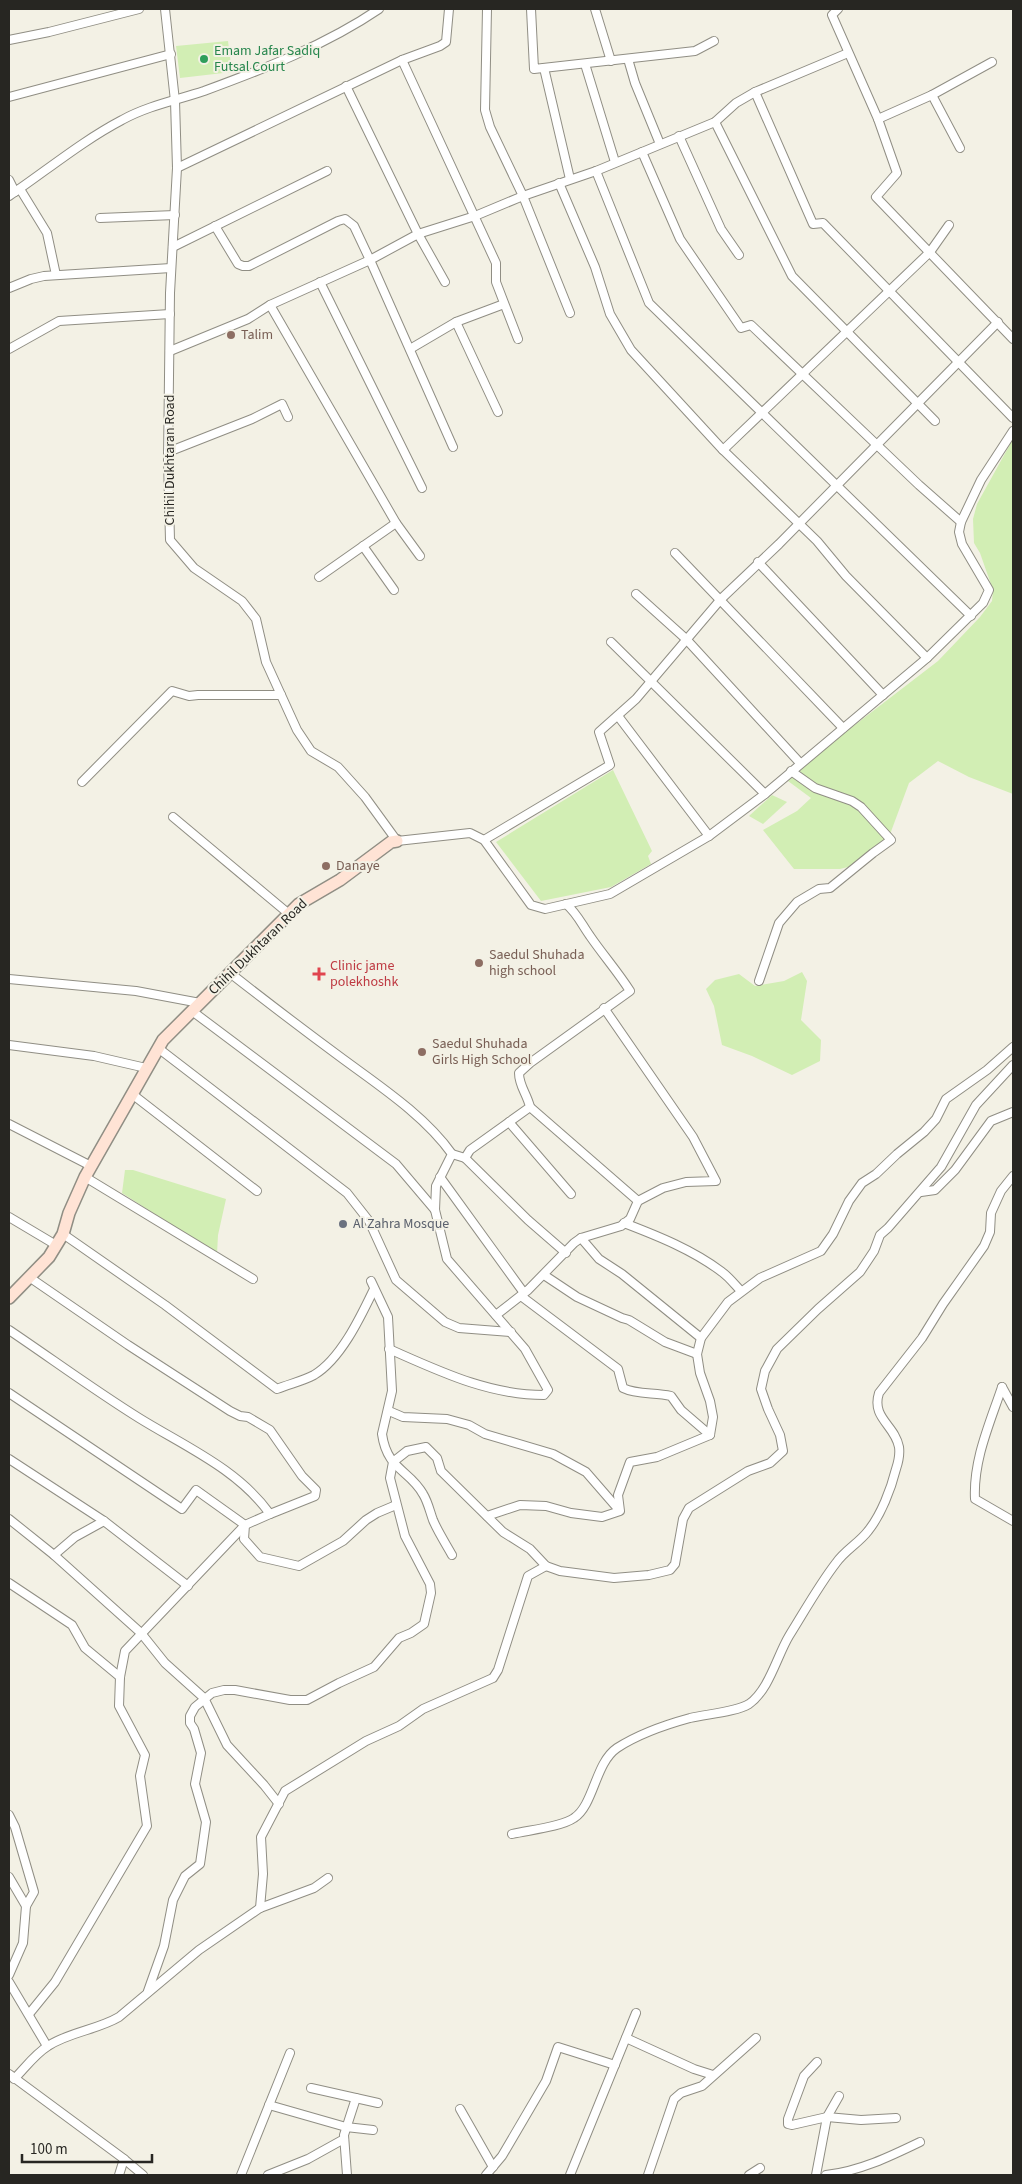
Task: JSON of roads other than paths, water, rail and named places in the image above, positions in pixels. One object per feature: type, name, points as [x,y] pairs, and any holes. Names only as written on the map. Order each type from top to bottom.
[{"type":"street","points":[[9,40],[139,9]]},
{"type":"street","name":"Chihil Dukhtaran Road","points":[[9,1298],[49,1256],[63,1234],[69,1212],[85,1177],[163,1040],[299,904],[340,880],[391,842],[397,841],[365,797],[338,767],[311,752],[297,730],[266,662],[256,619],[242,601],[194,568],[170,540],[168,452],[170,314],[177,168],[175,101],[165,9]]},
{"type":"street","points":[[14,192],[122,120],[229,82],[314,45],[379,9]]},
{"type":"street","points":[[177,168],[402,60],[440,46],[446,42],[449,9]]},
{"type":"street","points":[[487,9],[485,110],[490,127],[523,196],[570,313]]},
{"type":"street","points":[[531,9],[534,69],[695,51],[714,41]]},
{"type":"street","points":[[595,9],[611,60]]},
{"type":"street","points":[[838,9],[832,15],[878,119],[897,173],[876,196],[1013,339]]},
{"type":"street","points":[[170,352],[248,319],[270,305],[370,260],[418,234],[474,216],[523,196],[596,171],[715,122],[736,103],[755,92],[848,53]]},
{"type":"street","points":[[9,97],[171,54]]},
{"type":"street","points":[[628,58],[635,83],[660,144]]},
{"type":"street","points":[[402,60],[496,262],[496,282],[518,339]]},
{"type":"street","points":[[878,119],[932,95],[992,62]]},
{"type":"street","points":[[586,64],[615,162]]},
{"type":"street","points":[[544,68],[570,179]]},
{"type":"street","points":[[346,86],[418,234],[445,282]]},
{"type":"street","points":[[755,92],[813,224],[823,224],[889,289],[1013,418]]},
{"type":"street","points":[[932,95],[960,148]]},
{"type":"street","points":[[715,122],[792,276],[935,421]]},
{"type":"street","points":[[679,136],[721,229],[738,255]]},
{"type":"street","points":[[642,152],[680,239],[741,328],[751,325],[876,445],[961,522]]},
{"type":"street","points":[[173,247],[327,171]]},
{"type":"street","points":[[596,171],[649,303],[970,616]]},
{"type":"street","points":[[9,180],[14,192],[47,233],[56,275]]},
{"type":"street","points":[[559,183],[595,267],[610,314],[631,350],[723,450],[817,541],[846,576],[927,658]]},
{"type":"street","points":[[100,218],[175,216]]},
{"type":"street","points":[[216,226],[235,260],[243,266],[249,266],[345,219],[354,226],[453,448]]},
{"type":"street","points":[[723,450],[804,374],[889,289],[930,252],[949,225]]},
{"type":"street","points":[[9,288],[31,279],[56,275],[171,268]]},
{"type":"street","points":[[320,282],[422,488]]},
{"type":"street","points":[[410,349],[456,322],[504,304]]},
{"type":"street","points":[[270,305],[396,523],[420,556]]},
{"type":"street","points":[[9,349],[59,321],[170,314]]},
{"type":"street","points":[[456,322],[498,412]]},
{"type":"street","points":[[484,840],[610,765],[599,732],[652,682],[721,599],[998,322]]},
{"type":"street","points":[[168,452],[252,419],[282,404],[288,417]]},
{"type":"street","points":[[397,841],[470,833],[484,840],[531,905],[545,909],[610,894],[709,836],[765,794],[927,658],[983,603],[989,590],[962,544],[959,532],[961,522],[981,480],[1013,431]]},
{"type":"street","points":[[319,577],[396,523]]},
{"type":"street","points":[[363,546],[394,590]]},
{"type":"street","points":[[675,553],[721,599],[842,728]]},
{"type":"street","points":[[758,562],[883,695]]},
{"type":"street","points":[[636,594],[686,639],[800,763]]},
{"type":"street","points":[[611,642],[765,794]]},
{"type":"street","points":[[82,782],[172,691],[189,696],[282,695]]},
{"type":"street","points":[[618,716],[709,836]]},
{"type":"street","points":[[759,981],[779,923],[797,902],[819,889],[830,888],[891,840],[861,807],[852,801],[816,788],[791,771]]},
{"type":"street","points":[[173,817],[289,914]]},
{"type":"street","points":[[566,904],[575,912],[589,936],[618,971],[630,991],[604,1008],[519,1073],[519,1082],[529,1100],[530,1107],[638,1201]]},
{"type":"street","points":[[230,973],[385,1091],[440,1137],[452,1154],[465,1158],[515,1208],[566,1253]]},
{"type":"street","points":[[9,979],[136,992],[196,1007],[396,1164],[435,1210]]},
{"type":"street","points":[[496,1315],[523,1295],[574,1243],[581,1238],[608,1231],[630,1219],[638,1201],[673,1184],[716,1181],[693,1137],[604,1008]]},
{"type":"street","points":[[9,1045],[94,1056],[146,1068]]},
{"type":"street","points":[[710,1435],[713,1417],[710,1401],[700,1373],[697,1354],[701,1338],[728,1302],[760,1278],[821,1251],[833,1234],[849,1201],[862,1183],[876,1174],[924,1132],[936,1119],[946,1099],[987,1070],[1013,1047]]},
{"type":"street","points":[[158,1048],[347,1194],[370,1222],[396,1276],[396,1280],[445,1322],[459,1328],[511,1332]]},
{"type":"street","points":[[148,1991],[164,1946],[173,1900],[185,1876],[200,1864],[206,1822],[195,1784],[201,1753],[194,1729],[190,1723],[190,1716],[196,1707],[204,1698],[212,1693],[235,1690],[290,1700],[307,1700],[374,1667],[399,1638],[411,1634],[424,1624],[431,1593],[430,1584],[405,1536],[390,1478],[393,1462],[407,1451],[426,1448],[430,1450],[437,1458],[441,1471],[503,1532],[530,1549],[546,1566],[560,1571],[614,1578],[649,1575],[670,1570],[676,1564],[683,1519],[689,1508],[748,1471],[770,1463],[783,1451],[780,1435],[761,1389],[765,1371],[777,1349],[860,1272],[874,1252],[880,1235],[921,1192],[941,1167],[976,1105],[1013,1066]]},
{"type":"street","points":[[132,1094],[257,1191]]},
{"type":"street","points":[[465,1158],[470,1150],[530,1107]]},
{"type":"street","points":[[921,1192],[935,1190],[955,1170],[991,1121],[1013,1112]]},
{"type":"street","points":[[509,1122],[571,1194]]},
{"type":"street","points":[[9,1124],[91,1166]]},
{"type":"street","points":[[389,1349],[461,1380],[523,1395],[544,1395],[548,1390],[525,1349],[447,1259],[435,1210],[436,1186],[452,1154]]},
{"type":"street","points":[[512,1834],[573,1819],[583,1807],[603,1764],[615,1749],[630,1740],[689,1718],[747,1705],[759,1693],[780,1659],[788,1638],[836,1563],[851,1546],[868,1532],[876,1519],[896,1470],[900,1450],[893,1433],[880,1415],[876,1404],[879,1393],[922,1338],[943,1304],[984,1246],[990,1232],[991,1213],[1001,1191],[1013,1176]]},
{"type":"street","points":[[85,1177],[253,1279]]},
{"type":"street","points":[[440,1177],[523,1295],[618,1369],[623,1388],[631,1392],[654,1392],[671,1396],[682,1410],[710,1435]]},
{"type":"street","points":[[9,1217],[56,1245]]},
{"type":"street","points":[[624,1223],[665,1238],[683,1248],[723,1272],[741,1291]]},
{"type":"street","points":[[63,1234],[164,1305],[277,1389],[314,1375],[335,1355],[354,1330],[374,1289]]},
{"type":"street","points":[[581,1238],[599,1258],[622,1274],[701,1338]]},
{"type":"street","points":[[544,1275],[577,1297],[648,1329],[679,1348],[697,1354]]},
{"type":"street","points":[[29,1278],[128,1346],[230,1411],[240,1416],[248,1417],[270,1430],[302,1476],[316,1490],[316,1496],[245,1525],[125,1651],[120,1677],[119,1706],[145,1755],[140,1776],[147,1826],[55,1982],[29,2014]]},
{"type":"street","points":[[371,1281],[388,1317],[392,1391],[389,1411],[382,1434],[393,1462],[423,1494],[434,1522],[452,1555]]},
{"type":"street","points":[[9,1330],[137,1416],[209,1459],[242,1484],[270,1514]]},
{"type":"street","points":[[1013,1407],[1002,1387],[979,1456],[974,1481],[975,1499],[1013,1521]]},
{"type":"street","points":[[9,1393],[182,1508],[196,1490],[245,1525]]},
{"type":"street","points":[[389,1411],[403,1417],[446,1419],[469,1425],[486,1434],[553,1454],[586,1472],[620,1511]]},
{"type":"street","points":[[620,1511],[618,1495],[630,1462],[657,1457],[710,1435]]},
{"type":"street","points":[[9,1459],[104,1521],[188,1586]]},
{"type":"street","points":[[245,1525],[244,1539],[260,1557],[299,1566],[343,1541],[366,1520],[377,1513],[396,1505]]},
{"type":"street","points":[[487,1516],[520,1505],[546,1506],[571,1513],[602,1516],[620,1511]]},
{"type":"street","points":[[9,1519],[54,1555],[141,1633],[165,1663],[204,1698],[227,1745],[279,1804]]},
{"type":"street","points":[[54,1555],[75,1537],[104,1521]]},
{"type":"street","points":[[260,1908],[263,1874],[261,1838],[285,1791],[326,1765],[386,1731],[399,1726],[437,1701],[493,1678],[498,1670],[528,1576],[546,1566]]},
{"type":"street","points":[[9,1583],[72,1625],[85,1648],[120,1677]]},
{"type":"street","points":[[9,1815],[18,1836],[34,1892],[26,1906],[22,1943],[9,1975]]},
{"type":"street","points":[[9,1877],[26,1906]]},
{"type":"street","points":[[143,2175],[124,2158],[11,2077],[48,2046],[83,2031],[106,2024],[119,2017],[199,1950],[260,1908],[314,1888],[328,1878]]},
{"type":"street","points":[[9,1982],[48,2046]]},
{"type":"street","points":[[570,2175],[636,2013]]},
{"type":"street","points":[[626,2038],[694,2069],[714,2075]]},
{"type":"street","points":[[648,2175],[674,2099],[681,2093],[702,2086],[756,2038]]},
{"type":"street","points":[[486,2175],[502,2156],[546,2081],[558,2047],[563,2047],[615,2065]]},
{"type":"street","points":[[241,2175],[290,2053]]},
{"type":"street","points":[[817,2062],[804,2076],[788,2119],[788,2124],[792,2125],[828,2117],[861,2120],[896,2118]]},
{"type":"street","points":[[311,2088],[378,2103]]},
{"type":"street","points":[[816,2175],[828,2117],[839,2096]]},
{"type":"street","points":[[347,2175],[344,2139],[356,2098]]},
{"type":"street","points":[[269,2106],[346,2127],[373,2130]]},
{"type":"street","points":[[460,2110],[493,2167]]},
{"type":"street","points":[[268,2175],[308,2159],[344,2139]]},
{"type":"street","points":[[826,2175],[848,2172],[882,2160],[920,2142]]},
{"type":"street","points":[[120,2175],[124,2158]]},
{"type":"street","points":[[749,2175],[760,2168]]},
{"type":"place","name":"Emam Jafar Sadiq Futsal Court","points":[[204,59]]},
{"type":"place","name":"Talim","points":[[231,335]]},
{"type":"place","name":"Danaye","points":[[326,866]]},
{"type":"place","name":"Saedul Shuhada high school","points":[[479,963]]},
{"type":"place","name":"Clinic jame polekhoshk","points":[[319,974]]},
{"type":"place","name":"Saedul Shuhada Girls High School","points":[[422,1052]]},
{"type":"place","name":"Al Zahra Mosque","points":[[343,1224]]}]
